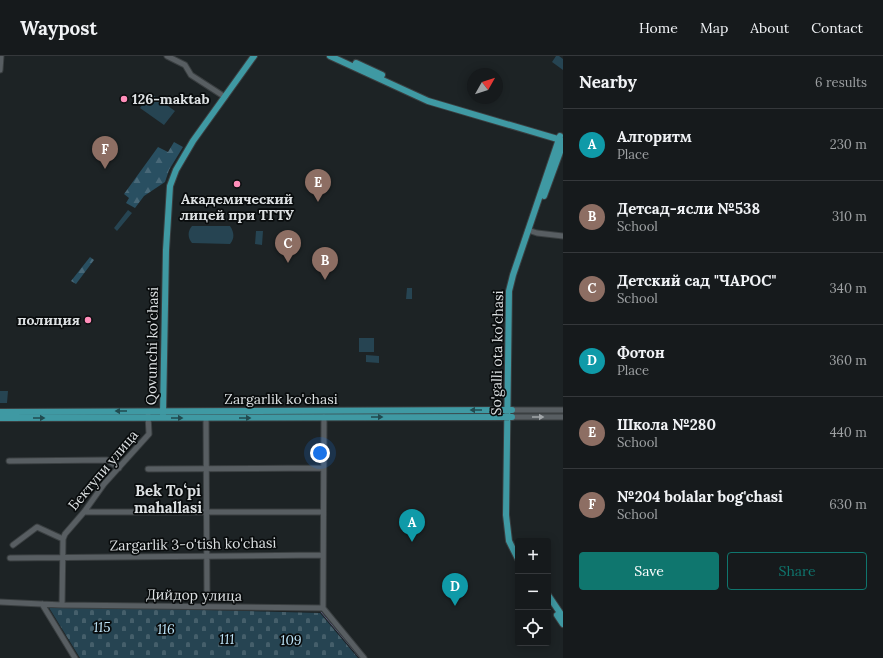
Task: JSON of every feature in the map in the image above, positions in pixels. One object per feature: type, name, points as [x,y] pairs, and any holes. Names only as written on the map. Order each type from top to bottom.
[{"type":"main road","name":"Qovunchi ko'chasi","points":[[162,413],[163,334],[170,186],[176,170],[193,141],[250,56]]},
{"type":"main road","name":"Qovunchi ko'chasi","points":[[162,413],[161,295],[166,187],[175,164],[190,140],[254,56]]},
{"type":"main road","points":[[330,56],[428,101],[562,138]]},
{"type":"main road","points":[[340,56],[437,100],[562,138]]},
{"type":"main road","name":"So'galli ota ko'chasi","points":[[515,544],[510,522],[512,298],[516,276],[529,230],[562,138]]},
{"type":"main road","points":[[163,399],[179,411]]},
{"type":"main road","points":[[323,410],[324,417]]},
{"type":"main road","name":"Zargarlik ko'chasi","points":[[0,418],[148,415],[179,411],[206,414],[323,410],[510,410]]},
{"type":"main road","points":[[359,410],[359,417]]},
{"type":"main road","name":"Zargarlik ko'chasi","points":[[0,412],[148,415]]},
{"type":"main road","name":"Zargarlik ko'chasi","points":[[162,413],[324,417],[510,417]]},
{"type":"main road","name":"So'galli ota ko'chasi","points":[[510,417],[507,524],[510,541],[515,552]]},
{"type":"main road","points":[[551,599],[563,617]]},
{"type":"main road","points":[[551,606],[563,624]]},
{"type":"street","points":[[0,70],[1,56]]},
{"type":"street","points":[[168,56],[185,66],[192,75],[223,96]]},
{"type":"street","points":[[529,230],[539,233],[563,236]]},
{"type":"street","name":"Zargarlik ko'chasi","points":[[510,410],[561,410]]},
{"type":"street","points":[[561,410],[562,417]]},
{"type":"street","points":[[206,414],[207,595]]},
{"type":"street","name":"Бектупи улица","points":[[63,539],[65,534],[84,512],[104,484],[149,434],[148,415]]},
{"type":"street","points":[[324,417],[323,608],[364,658]]},
{"type":"street","name":"Zargarlik ko'chasi","points":[[510,417],[562,417]]},
{"type":"street","points":[[9,461],[107,460],[119,468]]},
{"type":"street","points":[[148,469],[323,468]]},
{"type":"street","points":[[84,512],[323,512]]},
{"type":"street","points":[[13,545],[37,527],[63,539],[64,557],[62,605]]},
{"type":"street","name":"Zargarlik 3-o'tish ko'chasi","points":[[10,558],[323,555]]},
{"type":"street","name":"Дийдор улица","points":[[0,602],[62,605],[323,608]]},
{"type":"street","points":[[42,604],[75,658]]},
{"type":"green space","points":[[556,56],[563,59],[563,70],[552,62]]},
{"type":"green space","points":[[150,93],[175,111],[164,125],[140,108]]},
{"type":"green space","points":[[174,142],[183,147],[169,170],[165,182],[144,196],[135,208],[126,203],[129,198],[124,194],[158,147],[168,152]]},
{"type":"green space","points":[[128,210],[132,213],[117,231],[114,228]]},
{"type":"green space","points":[[192,226],[230,226],[233,233],[233,240],[230,244],[192,243],[189,230]]},
{"type":"green space","points":[[256,231],[263,231],[262,245],[255,244]]},
{"type":"green space","points":[[90,257],[94,260],[76,284],[71,281]]},
{"type":"green space","points":[[407,288],[412,288],[412,299],[406,299]]},
{"type":"green space","points":[[359,338],[374,338],[374,352],[359,352]]},
{"type":"green space","points":[[366,355],[379,356],[379,363],[366,362]]},
{"type":"green space","points":[[0,391],[8,391],[7,403],[0,403]]},
{"type":"green space","points":[[48,606],[320,613],[358,658],[80,658]]},
{"type":"waterway","points":[[321,612],[360,658]]},
{"type":"place","name":"126-maktab","points":[[124,99]]},
{"type":"place","name":"№204 bolalar bog'chasi","points":[[105,169]]},
{"type":"place","name":"Академический лицей при ТГТУ","points":[[237,184]]},
{"type":"place","name":"Школа №280","points":[[318,202]]},
{"type":"place","name":"Детский сад \"ЧАРОС\"","points":[[288,263]]},
{"type":"place","name":"Детсад-ясли №538","points":[[325,280]]},
{"type":"place","name":"полиция","points":[[88,320]]},
{"type":"place","name":"Алгоритм","points":[[412,542]]},
{"type":"place","name":"Фотон","points":[[455,606]]},
{"type":"district","name":"Bek Toʻpi mahallasi","points":[[168,498]]},
{"type":"park label","name":"115","points":[[102,627]]},
{"type":"park label","name":"116","points":[[166,629]]},
{"type":"park label","name":"111","points":[[227,639]]},
{"type":"park label","name":"109","points":[[291,640]]}]
